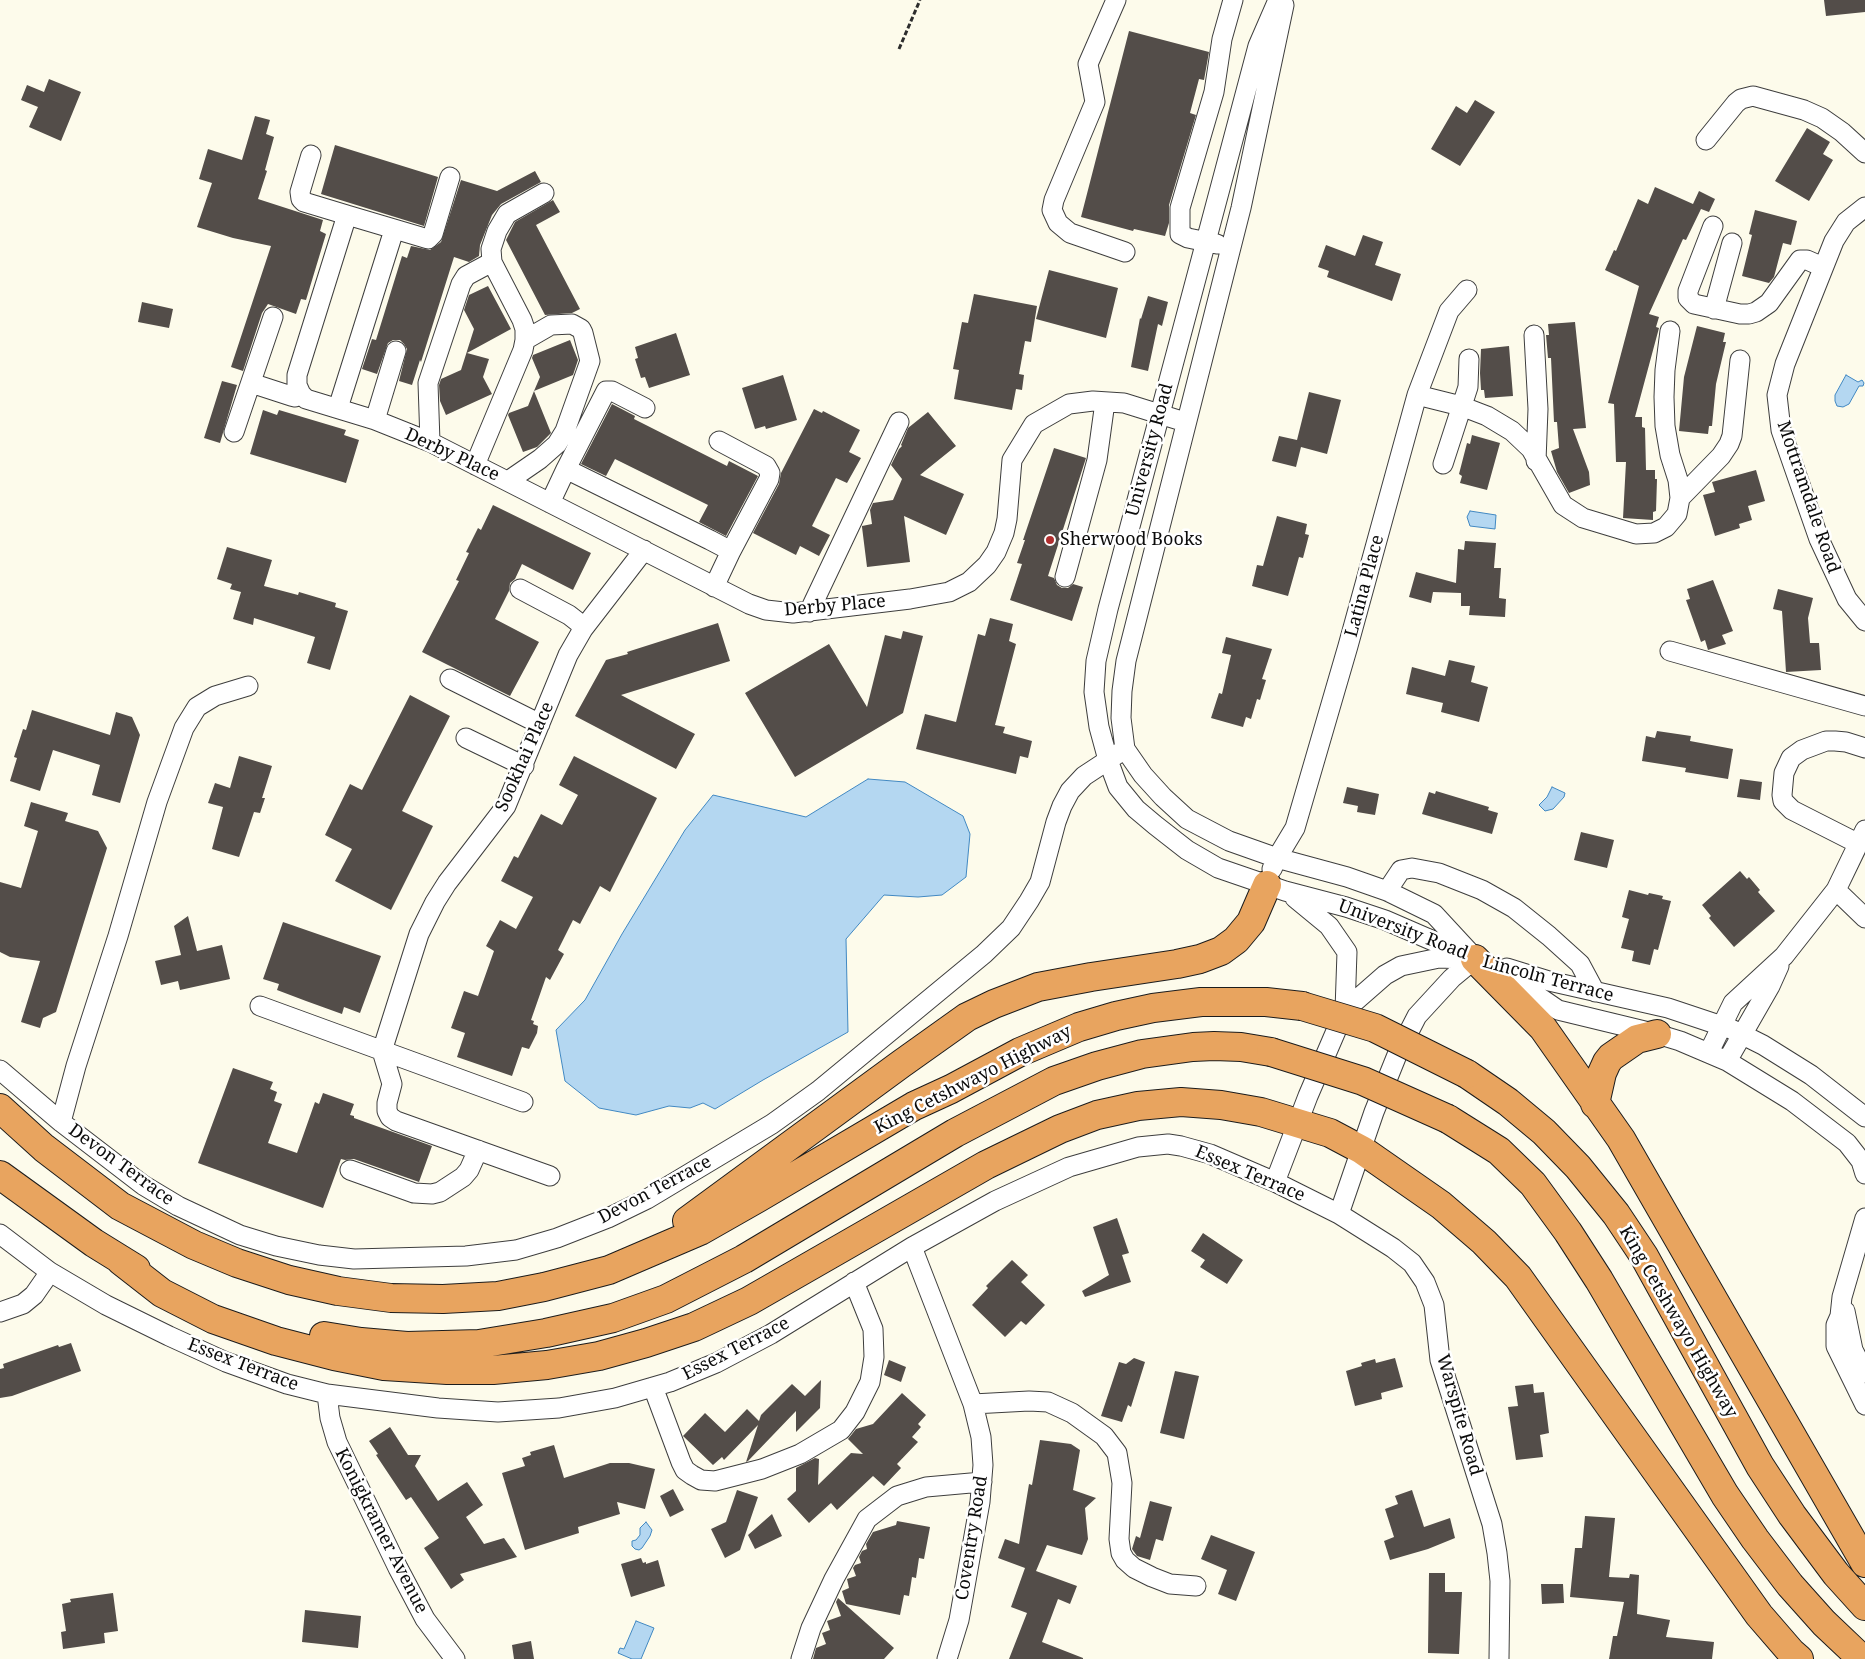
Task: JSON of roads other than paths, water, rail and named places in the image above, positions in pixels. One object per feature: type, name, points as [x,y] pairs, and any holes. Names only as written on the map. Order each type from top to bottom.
[{"type":"highway","points":[[634,1260],[967,1017],[994,1004],[1038,988],[1091,977],[1177,964],[1200,959],[1221,951],[1236,940],[1276,888]]},
{"type":"highway","points":[[1475,959],[1543,1028],[1621,1139],[1865,1563]]},
{"type":"highway","name":"King Cetshwayo Highway","points":[[0,1108],[44,1148],[120,1206],[194,1245],[237,1263],[289,1280],[338,1291],[391,1298],[498,1296],[544,1287],[609,1270],[700,1231],[914,1106],[951,1089],[1020,1052],[1078,1027],[1153,1008],[1201,1002],[1266,1002],[1302,1006],[1375,1028],[1467,1074],[1508,1102],[1544,1132],[1578,1167],[1616,1214],[1644,1256],[1760,1466],[1792,1515],[1836,1574],[1865,1606]]},
{"type":"highway","points":[[1595,1104],[1602,1073],[1607,1062],[1637,1039],[1657,1034]]},
{"type":"highway","points":[[121,1261],[193,1298],[240,1316],[303,1332],[361,1342],[408,1346],[479,1344],[546,1334],[613,1318],[666,1299],[744,1259],[954,1133],[1054,1082],[1097,1066],[1142,1054],[1214,1046],[1241,1047],[1271,1052],[1363,1081],[1448,1119],[1499,1151],[1533,1184],[1568,1232],[1599,1280],[1720,1486],[1750,1532],[1790,1585],[1824,1623],[1862,1659]]},
{"type":"highway","points":[[0,1175],[121,1261],[162,1293],[213,1319],[276,1341],[334,1356],[384,1366],[447,1370],[493,1370],[547,1365],[599,1356],[694,1327],[749,1301],[986,1165],[1060,1128],[1098,1115],[1138,1106],[1181,1102],[1253,1110],[1298,1122],[1330,1133],[1362,1150],[1441,1205],[1484,1242],[1518,1277],[1759,1615],[1790,1652],[1799,1659]]},
{"type":"street","points":[[1116,0],[1088,64],[1095,102],[1054,200],[1052,210],[1058,223],[1070,233],[1125,252]]},
{"type":"street","points":[[1231,246],[1188,238],[1180,234],[1180,208],[1214,92],[1222,39],[1233,0]]},
{"type":"street","name":"University Road","points":[[1278,0],[1258,46],[1110,600],[1096,661],[1094,692],[1099,728],[1118,786],[1136,809],[1187,850],[1218,868],[1276,888],[1376,917],[1475,959]]},
{"type":"street","name":"University Road","points":[[1285,0],[1231,246],[1126,661],[1122,691],[1125,749],[1142,774],[1163,797],[1187,818],[1229,840],[1277,858],[1347,877],[1387,891],[1434,914],[1475,959]]},
{"type":"street","points":[[1706,140],[1736,103],[1741,99],[1753,96],[1804,110],[1822,118],[1865,153]]},
{"type":"street","points":[[311,155],[300,192],[301,199],[424,239],[431,237],[433,234],[450,177]]},
{"type":"street","points":[[475,465],[524,350],[525,340],[525,329],[522,320],[492,262],[491,249],[497,231],[508,214],[544,193]]},
{"type":"street","name":"Mottramdale Road","points":[[1865,207],[1846,222],[1840,230],[1784,364],[1777,395],[1782,430],[1819,539],[1842,590],[1865,622]]},
{"type":"street","points":[[301,394],[297,385],[297,375],[347,215]]},
{"type":"street","points":[[1713,226],[1688,294],[1690,301],[1694,304],[1740,314],[1756,312],[1769,303],[1800,260],[1807,260],[1824,267]]},
{"type":"street","points":[[338,408],[394,230]]},
{"type":"street","points":[[1714,308],[1732,244]]},
{"type":"street","points":[[430,442],[428,383],[461,284],[466,276],[492,262]]},
{"type":"street","name":"Latina Place","points":[[1276,888],[1277,858],[1295,828],[1348,646],[1417,395],[1449,311],[1467,290]]},
{"type":"street","points":[[234,432],[273,317]]},
{"type":"street","points":[[508,481],[540,459],[557,444],[565,431],[590,360],[581,329],[572,324],[551,325],[525,340]]},
{"type":"street","points":[[1417,395],[1460,406],[1487,416],[1512,431],[1531,450],[1562,505],[1583,518],[1636,534],[1654,533],[1666,527],[1677,514],[1680,498],[1678,480],[1670,455],[1665,426],[1665,370],[1670,331]]},
{"type":"street","points":[[1534,335],[1537,401],[1536,460]]},
{"type":"street","points":[[375,420],[396,352]]},
{"type":"street","points":[[1443,464],[1460,406],[1468,388],[1469,359]]},
{"type":"street","points":[[1680,498],[1721,456],[1729,444],[1740,360]]},
{"type":"street","name":"Derby Place","points":[[251,383],[291,396],[301,394],[306,398],[375,420],[430,442],[749,604],[766,610],[793,613],[910,599],[949,592],[969,582],[987,565],[996,552],[1004,533],[1012,460],[1034,424],[1069,404],[1124,403],[1185,422]]},
{"type":"street","points":[[550,503],[606,391],[612,391],[646,408]]},
{"type":"street","points":[[1065,577],[1097,460],[1105,402]]},
{"type":"street","points":[[809,612],[899,422]]},
{"type":"street","points":[[714,587],[770,478],[770,473],[766,466],[718,441]]},
{"type":"street","points":[[566,469],[731,552]]},
{"type":"street","name":"Sookhai Place","points":[[382,1051],[419,934],[446,883],[506,806],[524,766],[568,654],[584,629],[644,550]]},
{"type":"street","points":[[520,590],[569,615],[584,629]]},
{"type":"street","points":[[1670,651],[1865,706]]},
{"type":"street","points":[[450,679],[540,724]]},
{"type":"street","points":[[61,1122],[76,1066],[118,936],[157,802],[184,728],[197,708],[215,696],[248,686]]},
{"type":"street","points":[[466,738],[524,766]]},
{"type":"street","points":[[1709,1052],[1733,1003],[1784,956],[1836,890],[1862,837],[1792,810],[1783,802],[1784,773],[1791,758],[1802,750],[1826,741],[1835,740],[1865,748]]},
{"type":"street","name":"Devon Terrace","points":[[0,1070],[61,1122],[143,1185],[178,1206],[240,1235],[276,1246],[318,1255],[354,1259],[466,1256],[516,1250],[556,1238],[608,1218],[647,1199],[772,1124],[818,1091],[984,954],[1011,928],[1040,882],[1062,806],[1070,791],[1084,776],[1125,749]]},
{"type":"street","points":[[1387,891],[1401,870],[1412,868],[1439,873],[1482,890],[1514,908],[1549,936],[1580,964],[1595,992]]},
{"type":"street","points":[[1275,1182],[1345,1010],[1347,952],[1329,926],[1276,888]]},
{"type":"street","points":[[1836,890],[1865,918]]},
{"type":"street","points":[[1727,1061],[1770,986],[1784,956]]},
{"type":"street","points":[[1345,1010],[1385,975],[1400,966],[1439,958],[1475,959]]},
{"type":"street","points":[[1339,1214],[1374,1112],[1397,1055],[1417,1016],[1452,978],[1475,959]]},
{"type":"street","name":"Lincoln Terrace","points":[[1475,959],[1549,981],[1668,1008],[1721,1025],[1763,1045],[1811,1075],[1865,1117]]},
{"type":"street","name":"Lincoln Terrace","points":[[1475,959],[1523,986],[1558,1010],[1657,1034],[1709,1052],[1727,1061],[1792,1101],[1846,1143],[1861,1161],[1865,1174]]},
{"type":"street","points":[[260,1006],[523,1102]]},
{"type":"street","points":[[382,1051],[392,1084],[387,1103],[387,1112],[390,1117],[396,1121],[550,1176]]},
{"type":"street","name":"Essex Terrace","points":[[0,1234],[50,1272],[106,1304],[226,1362],[278,1381],[327,1394],[429,1407],[498,1412],[559,1408],[615,1398],[653,1387],[716,1363],[771,1334],[912,1247],[996,1201],[1068,1167],[1138,1147],[1168,1144],[1210,1154],[1275,1182],[1339,1214]]},
{"type":"street","points":[[350,1170],[414,1193],[432,1194],[440,1192],[463,1177],[469,1170],[478,1150]]},
{"type":"street","name":"Warspite Road","points":[[1339,1214],[1393,1248],[1412,1263],[1424,1282],[1434,1305],[1440,1360],[1492,1524],[1500,1581],[1499,1659]]},
{"type":"street","points":[[1865,1218],[1842,1297],[1840,1316],[1836,1325],[1836,1346],[1845,1368],[1865,1405]]},
{"type":"street","name":"Coventry Road","points":[[912,1247],[973,1404],[982,1437],[982,1482],[959,1620],[947,1659]]},
{"type":"street","points":[[0,1312],[23,1304],[34,1295],[50,1272]]},
{"type":"street","points":[[653,1387],[681,1462],[685,1470],[696,1478],[715,1481],[762,1469],[800,1454],[841,1430],[855,1412],[870,1382],[874,1357],[872,1329],[854,1282]]},
{"type":"street","points":[[1842,1297],[1853,1350],[1865,1373]]},
{"type":"street","name":"Konigkramer Avenue","points":[[327,1394],[330,1418],[337,1442],[425,1619],[455,1659]]},
{"type":"street","points":[[973,1404],[1029,1401],[1048,1402],[1072,1413],[1104,1436],[1117,1453],[1122,1483],[1119,1539],[1124,1560],[1134,1568],[1161,1580],[1176,1585],[1196,1586]]},
{"type":"street","points":[[801,1659],[811,1628],[867,1519],[897,1496],[926,1487],[982,1482]]},
{"type":"water","points":[[1846,375],[1858,382],[1862,380],[1864,383],[1863,386],[1859,386],[1849,404],[1843,407],[1837,406],[1835,395]]},
{"type":"water","points":[[1470,511],[1496,515],[1495,529],[1470,526],[1467,517]]},
{"type":"water","points":[[868,779],[905,782],[963,816],[970,834],[966,877],[942,895],[918,897],[884,895],[846,939],[848,1032],[715,1109],[703,1103],[690,1108],[669,1106],[636,1115],[599,1108],[565,1081],[556,1030],[585,1000],[622,934],[685,830],[713,795],[806,817]]},
{"type":"water","points":[[1552,787],[1565,793],[1564,797],[1553,809],[1545,811],[1539,805],[1547,797]]},
{"type":"water","points":[[646,1522],[652,1530],[650,1536],[642,1548],[639,1550],[635,1549],[632,1546],[632,1541],[636,1540],[640,1535],[640,1528]]},
{"type":"water","points":[[636,1621],[654,1628],[641,1659],[632,1659],[618,1653],[620,1648],[624,1649]]},
{"type":"place","name":"Sherwood Books","points":[[1050,540]]}]
